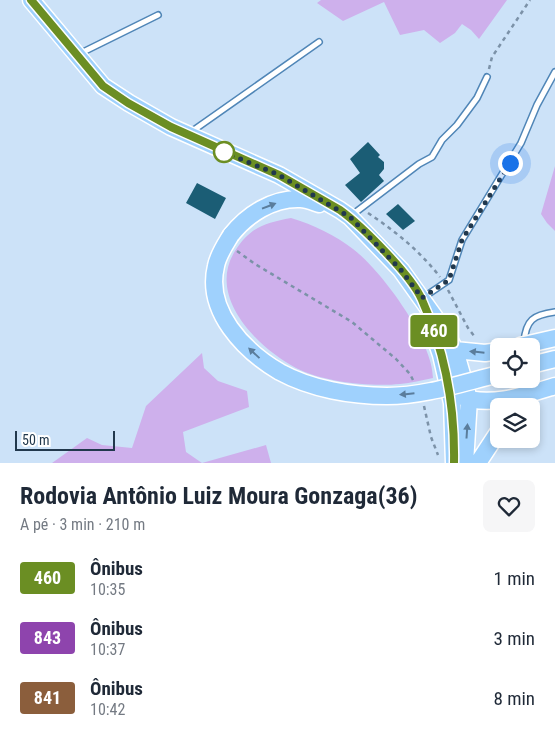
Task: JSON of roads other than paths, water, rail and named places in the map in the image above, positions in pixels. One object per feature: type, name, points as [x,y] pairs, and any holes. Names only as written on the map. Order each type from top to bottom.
[{"type":"main road","points":[[31,0],[103,86],[128,103],[188,135],[279,175],[345,214],[401,270],[446,333],[455,350],[469,399],[454,461]]},
{"type":"main road","points":[[345,214],[301,199],[286,200],[270,205],[248,216],[233,242],[216,263],[214,281],[216,301],[226,322],[240,340],[261,359],[281,372],[307,383],[331,390],[358,394],[387,396],[437,390],[490,376]]},
{"type":"main road","points":[[422,298],[441,355],[452,403],[454,461]]},
{"type":"main road","points":[[540,342],[555,338]]},
{"type":"main road","points":[[455,350],[490,352]]},
{"type":"main road","points":[[540,363],[555,359]]},
{"type":"main road","points":[[449,390],[469,399],[493,400],[532,393],[555,386]]},
{"type":"main road","points":[[527,398],[532,393]]},
{"type":"main road","points":[[478,463],[490,445]]},
{"type":"lane","points":[[76,55],[158,15]]},
{"type":"lane","points":[[188,135],[319,42]]},
{"type":"lane","points":[[422,298],[449,280],[462,240],[521,143],[537,105],[555,72]]},
{"type":"lane","points":[[345,214],[432,157],[442,140],[457,125],[476,98],[487,77]]},
{"type":"lane","points":[[523,338],[527,325],[532,319],[540,314],[555,312]]}]
